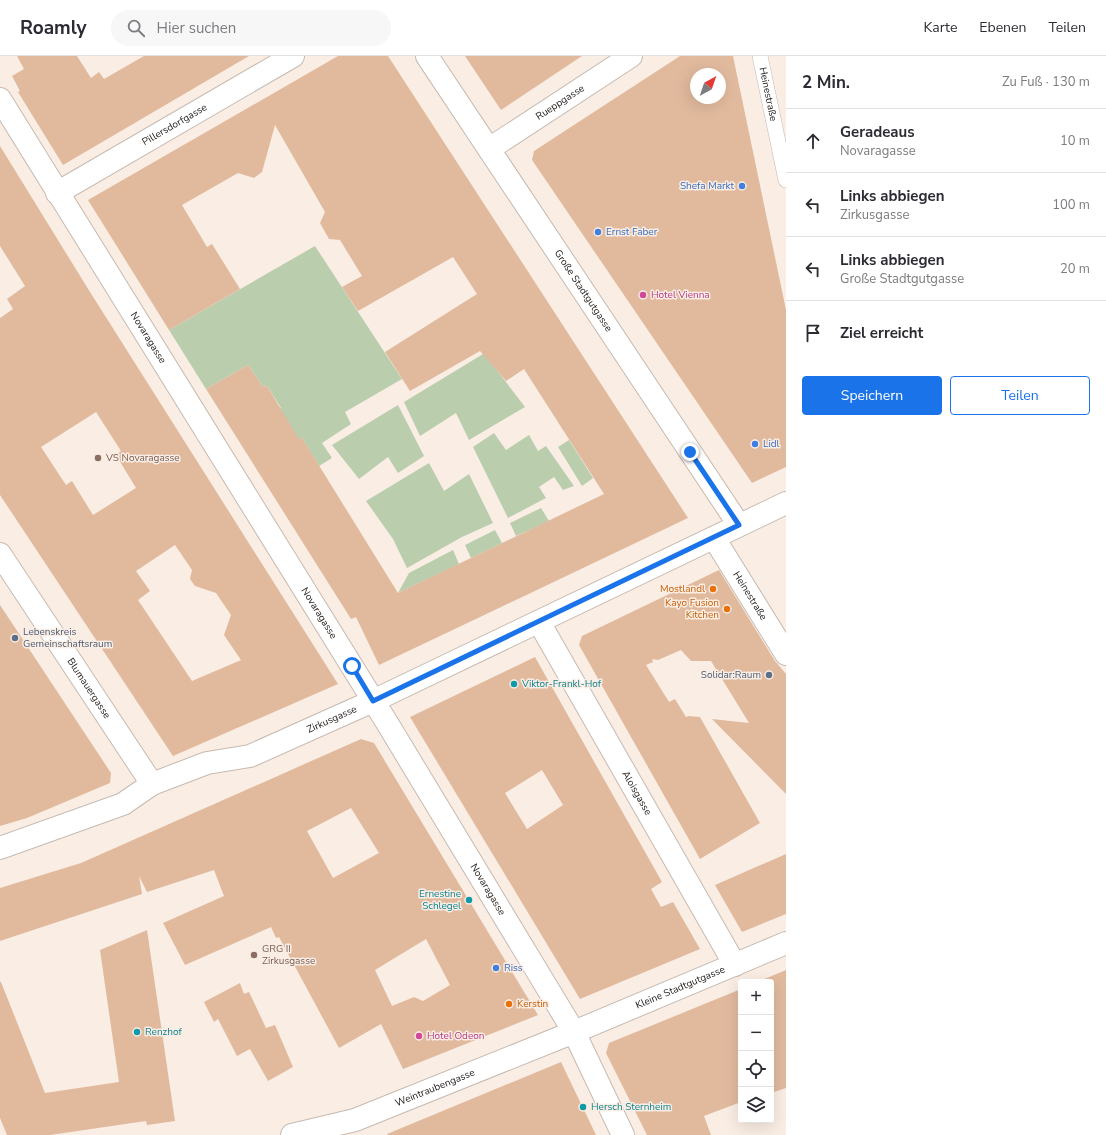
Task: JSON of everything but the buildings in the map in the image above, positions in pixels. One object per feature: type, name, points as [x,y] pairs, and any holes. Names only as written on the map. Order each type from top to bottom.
[{"type":"street","name":"Pillersdorfgasse","points":[[57,193],[293,56]]},
{"type":"street","name":"Große Stadtgutgasse","points":[[427,56],[739,525]]},
{"type":"street","name":"Rueppgasse","points":[[489,149],[631,56]]},
{"type":"street","name":"Novaragasse","points":[[0,99],[373,701],[574,1032],[623,1135]]},
{"type":"street","name":"Zirkusgasse","points":[[0,848],[123,804],[152,784],[207,763],[250,756],[373,701],[786,503]]},
{"type":"street","name":"Heinestraße","points":[[714,538],[786,654]]},
{"type":"street","name":"Blumauergasse","points":[[0,554],[152,784]]},
{"type":"street","name":"Aloisgasse","points":[[539,622],[735,965]]},
{"type":"street","name":"Kleine Stadtgutgasse","points":[[574,1032],[786,943]]},
{"type":"street","name":"Weintraubengasse","points":[[292,1135],[355,1120],[574,1032]]},
{"type":"lane","name":"Heinestraße","points":[[760,56],[786,180]]},
{"type":"green space","points":[[315,246],[402,379],[345,412],[351,424],[322,443],[332,458],[319,466],[302,438],[296,441],[277,412],[281,408],[267,386],[263,387],[248,365],[206,389],[169,330]]},
{"type":"green space","points":[[488,351],[496,369],[525,407],[469,440],[456,413],[420,436],[404,402]]},
{"type":"green space","points":[[398,405],[424,456],[398,473],[388,457],[359,479],[332,445]]},
{"type":"green space","points":[[494,433],[506,450],[529,435],[538,451],[546,446],[574,486],[563,490],[554,477],[539,487],[546,498],[508,518],[473,447]]},
{"type":"green space","points":[[569,440],[593,478],[582,486],[558,447]]},
{"type":"green space","points":[[429,463],[444,491],[469,474],[493,523],[462,537],[407,568],[393,539],[366,501]]},
{"type":"green space","points":[[541,508],[549,521],[516,536],[510,523]]},
{"type":"green space","points":[[495,530],[502,543],[471,558],[465,545]]},
{"type":"green space","points":[[453,550],[459,564],[398,593],[409,573]]},
{"type":"place","name":"Shefa Markt","points":[[742,186]]},
{"type":"place","name":"Ernst Faber","points":[[598,232]]},
{"type":"place","name":"Hotel Vienna","points":[[643,295]]},
{"type":"place","name":"Lidl","points":[[755,444]]},
{"type":"place","name":"VS Novaragasse","points":[[98,458]]},
{"type":"place","name":"Mostlandl","points":[[713,589]]},
{"type":"place","name":"Kayo Fusion Kitchen","points":[[727,609]]},
{"type":"place","name":"Lebenskreis Gemeinschaftsraum","points":[[15,638]]},
{"type":"place","name":"Solidar:Raum","points":[[769,675]]},
{"type":"place","name":"Viktor-Frankl-Hof","points":[[514,684]]},
{"type":"place","name":"Ernestine Schlegel","points":[[469,900]]},
{"type":"place","name":"GRG II Zirkusgasse","points":[[254,955]]},
{"type":"place","name":"Riss","points":[[496,968]]},
{"type":"place","name":"Kerstin","points":[[509,1004]]},
{"type":"place","name":"Renzhof","points":[[137,1032]]},
{"type":"place","name":"Hotel Odeon","points":[[419,1036]]},
{"type":"place","name":"Hersch Sternheim","points":[[583,1107]]},
{"type":"route","points":[[352,666],[373,701],[395,689],[539,622],[739,525],[690,452]]}]
